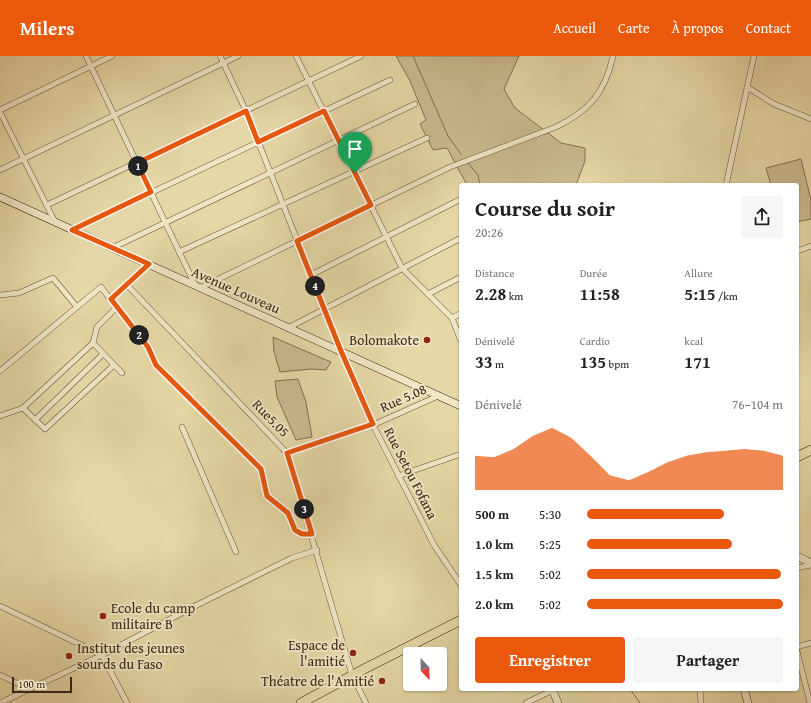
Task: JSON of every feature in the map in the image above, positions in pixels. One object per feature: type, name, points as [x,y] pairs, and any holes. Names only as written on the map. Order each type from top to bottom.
[{"type":"highway","points":[[799,456],[811,450]]},
{"type":"highway","points":[[305,702],[352,675],[459,621]]},
{"type":"main road","name":"Avenue Louveau","points":[[0,197],[459,405]]},
{"type":"main road","points":[[799,557],[810,565]]},
{"type":"main road","points":[[799,562],[810,565]]},
{"type":"main road","points":[[552,691],[558,703]]},
{"type":"main road","points":[[745,691],[748,703]]},
{"type":"street","points":[[86,56],[179,252],[197,286],[297,241],[450,167],[556,128],[571,120],[594,101],[602,89],[609,76],[613,56]]},
{"type":"street","points":[[56,223],[0,111],[112,56]]},
{"type":"street","name":"Rue Setou Fofana","points":[[220,56],[246,111],[341,351],[373,424],[434,545],[459,582]]},
{"type":"street","points":[[0,170],[238,56]]},
{"type":"street","points":[[296,56],[402,268],[452,318],[459,337]]},
{"type":"street","points":[[47,206],[361,56]]},
{"type":"street","points":[[726,183],[754,56]]},
{"type":"street","points":[[72,230],[390,80]]},
{"type":"street","points":[[747,87],[774,104],[811,119]]},
{"type":"street","points":[[112,248],[415,104]]},
{"type":"street","points":[[179,252],[355,173],[428,138]]},
{"type":"street","points":[[311,275],[459,200]]},
{"type":"street","points":[[288,328],[459,239]]},
{"type":"street","points":[[799,249],[811,246]]},
{"type":"street","points":[[111,299],[149,264]]},
{"type":"street","points":[[0,295],[19,293],[53,278],[77,307]]},
{"type":"street","points":[[428,294],[459,278]]},
{"type":"street","name":"Rue5.05","points":[[127,284],[287,453],[317,550],[352,675],[366,703]]},
{"type":"street","points":[[0,371],[101,287],[148,347],[156,365],[261,469],[267,496],[288,513],[295,530],[302,534],[312,534]]},
{"type":"street","points":[[0,416],[23,408],[93,344],[97,326],[117,307]]},
{"type":"street","points":[[452,318],[459,314]]},
{"type":"street","points":[[93,344],[122,373]]},
{"type":"street","points":[[35,420],[103,354]]},
{"type":"street","points":[[23,408],[45,429],[114,364]]},
{"type":"street","name":"Rue 5.08","points":[[287,453],[373,424],[438,396]]},
{"type":"street","points":[[182,427],[236,552]]},
{"type":"street","points":[[398,476],[459,455]]},
{"type":"street","points":[[0,703],[102,655],[195,606],[292,558],[317,550]]},
{"type":"street","points":[[799,568],[810,565]]},
{"type":"street","points":[[0,606],[102,655],[127,703]]},
{"type":"street","points":[[799,647],[811,644]]},
{"type":"street","points":[[799,659],[810,703]]},
{"type":"street","points":[[0,675],[29,689]]},
{"type":"street","points":[[526,703],[549,691]]},
{"type":"street","points":[[700,691],[701,703]]},
{"type":"shaded area","points":[[396,56],[519,56],[504,89],[515,108],[561,143],[585,148],[585,161],[577,183],[466,183],[447,148],[433,150],[420,124],[426,120],[410,81]]},
{"type":"shaded area","points":[[801,159],[811,200],[811,219],[799,222],[799,183],[770,183],[766,168]]},
{"type":"shaded area","points":[[273,337],[331,362],[326,370],[311,369],[280,372],[274,352]]},
{"type":"shaded area","points":[[298,379],[306,402],[312,437],[296,440],[277,397],[275,381]]},
{"type":"waterway","points":[[413,56],[448,136],[461,154]]},
{"type":"waterway","points":[[468,163],[478,175],[480,183]]},
{"type":"waterway","points":[[631,691],[640,703]]},
{"type":"place","name":"Bolomakote","points":[[427,340]]},
{"type":"place","name":"Ecole du camp militaire B","points":[[103,616]]},
{"type":"place","name":"Espace de l'amitié","points":[[353,653]]},
{"type":"place","name":"Institut des jeunes sourds du Faso","points":[[69,656]]},
{"type":"place","name":"Théatre de l'Amitié","points":[[382,681]]},
{"type":"route","points":[[246,111],[258,142],[324,111],[355,173],[371,205],[297,241],[341,351],[373,424],[287,453],[312,534],[302,534],[297,532],[293,527],[288,512],[286,512],[267,496],[261,469],[156,365],[148,347],[111,299],[149,264],[72,230],[151,192],[137,163],[246,111]]}]
